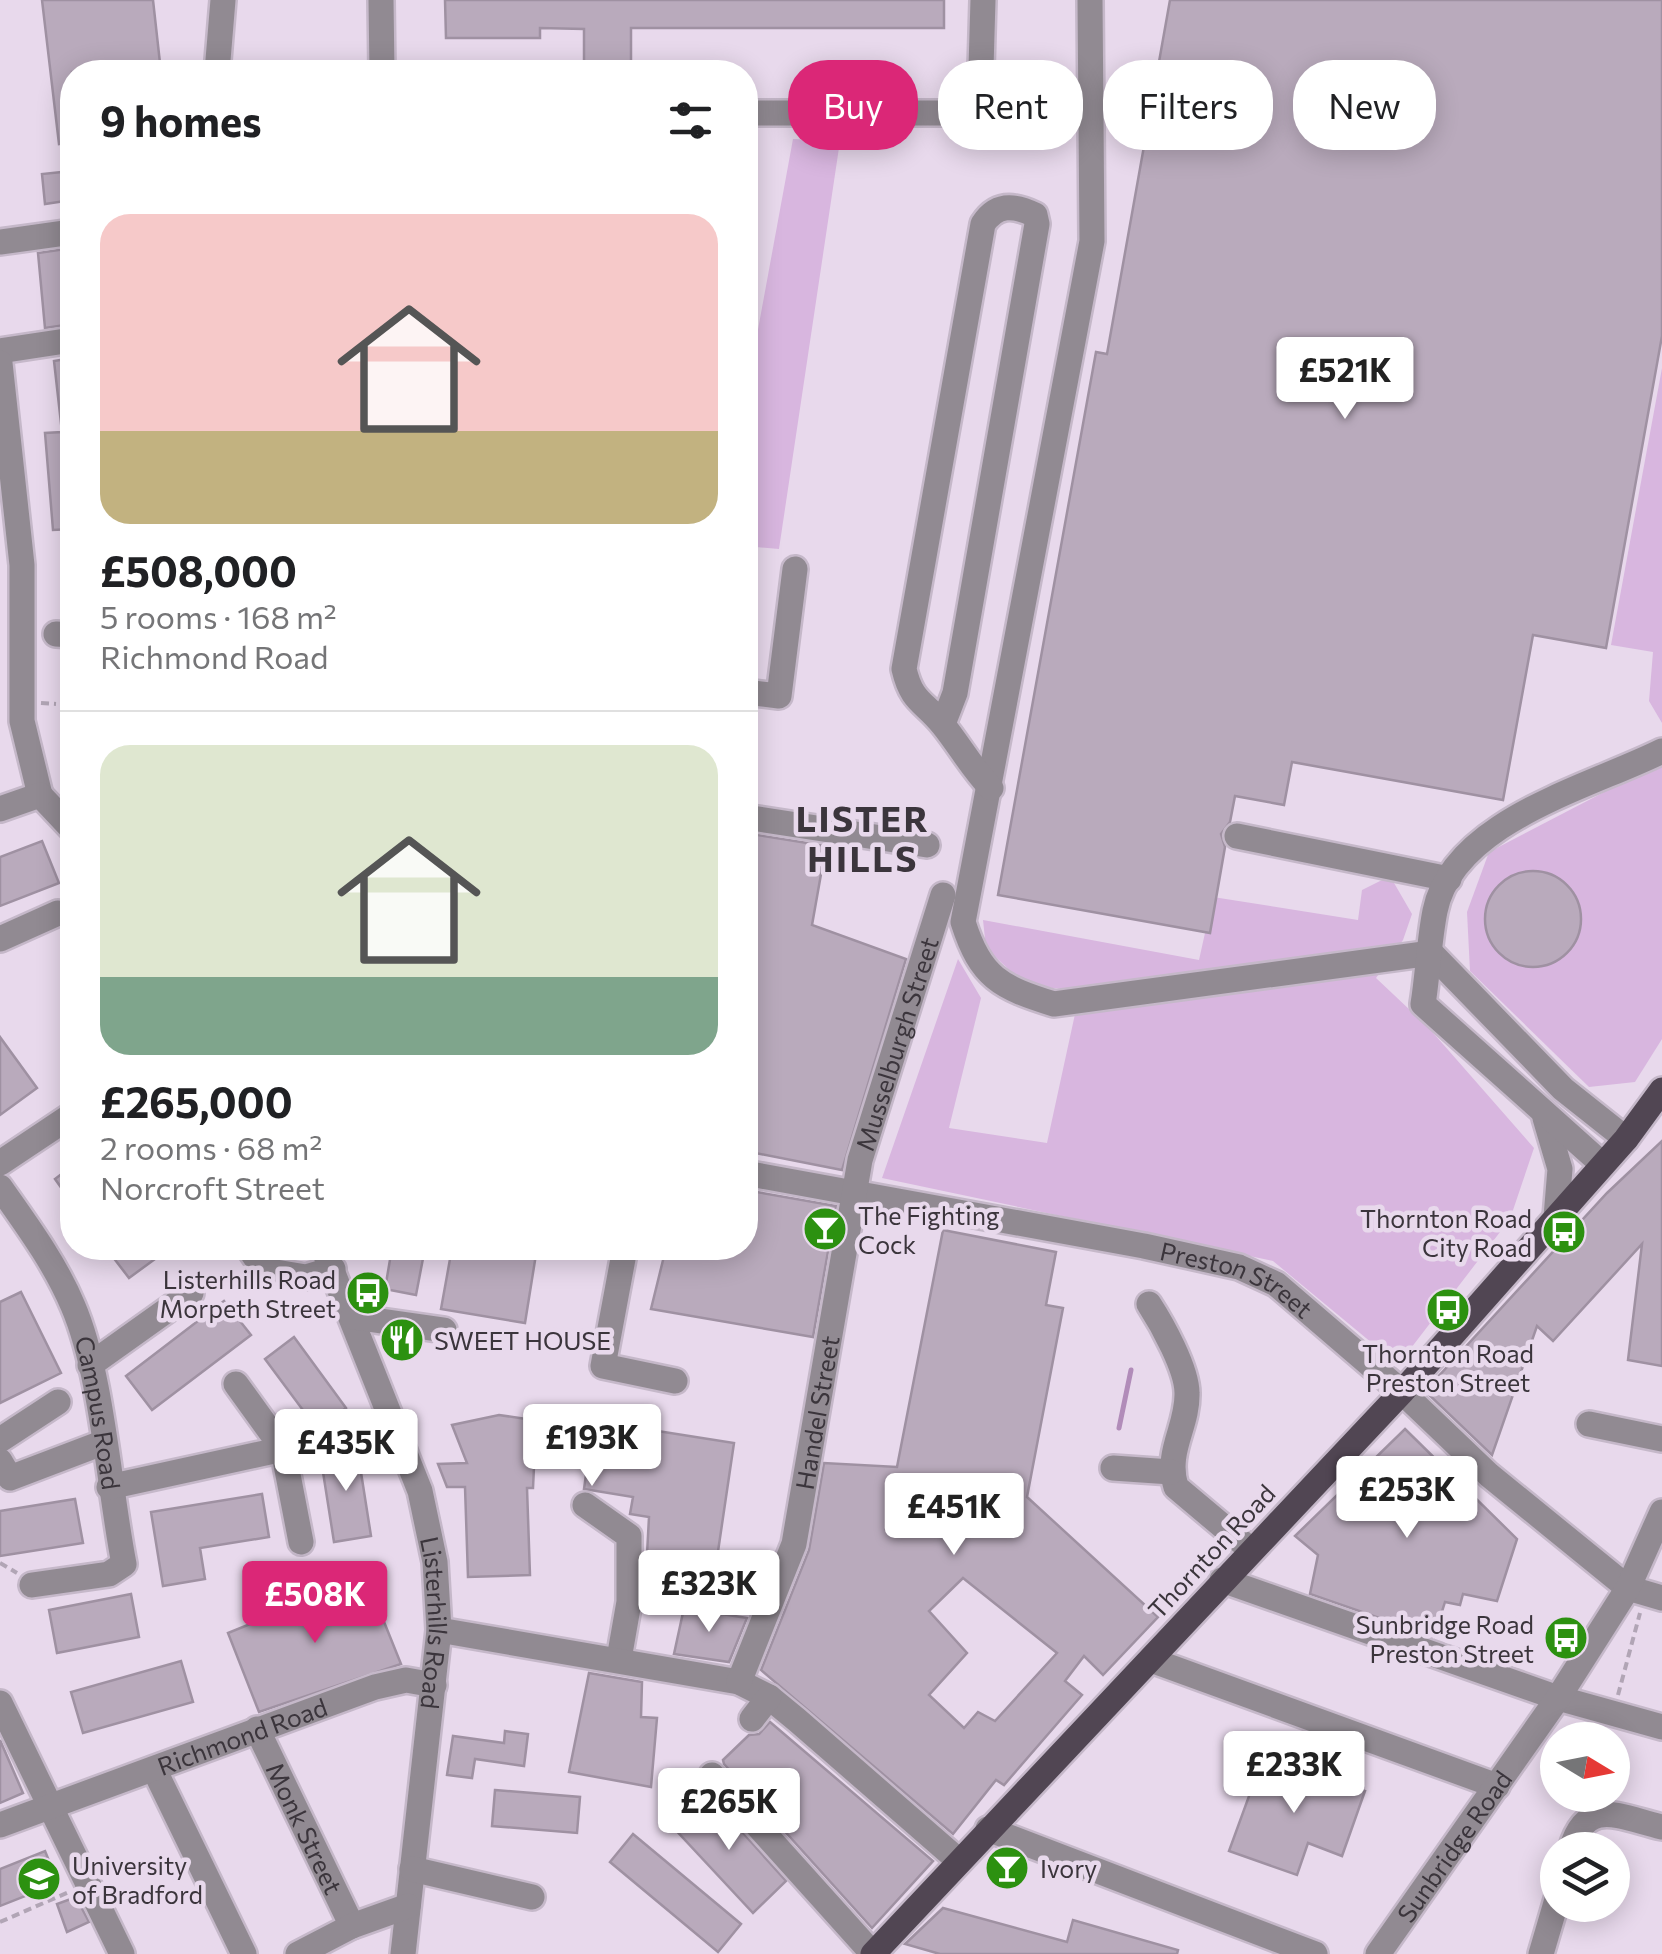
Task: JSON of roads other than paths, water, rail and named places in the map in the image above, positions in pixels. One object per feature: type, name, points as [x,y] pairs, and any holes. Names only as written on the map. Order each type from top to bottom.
[{"type":"main road","name":"Thornton Road","points":[[881,1952],[988,1829],[1402,1392],[1626,1139],[1662,1090]]},
{"type":"street","points":[[218,60],[223,0]]},
{"type":"street","points":[[381,0],[382,60]]},
{"type":"street","points":[[758,113],[951,115],[975,108],[983,84],[983,0]]},
{"type":"street","points":[[1090,0],[1092,241],[963,922],[973,955],[1010,990],[1054,1004],[1432,953]]},
{"type":"street","points":[[943,724],[956,693],[1036,224],[1034,215],[1026,211],[1001,207],[990,212],[983,224],[904,668],[909,691],[943,724],[961,756],[991,788]]},
{"type":"street","points":[[0,242],[60,234]]},
{"type":"street","points":[[0,352],[60,342]]},
{"type":"street","points":[[0,363],[22,721],[40,795],[60,816]]},
{"type":"street","points":[[758,694],[778,696],[784,679],[794,569]]},
{"type":"street","points":[[1602,1164],[1423,1004],[1435,908],[1458,860],[1517,816],[1662,750]]},
{"type":"street","points":[[0,809],[40,795]]},
{"type":"street","points":[[758,819],[927,845]]},
{"type":"street","points":[[1238,836],[1449,879]]},
{"type":"street","name":"Musselburgh Street","points":[[852,1193],[943,894]]},
{"type":"street","points":[[0,940],[58,914]]},
{"type":"street","points":[[1432,953],[1534,1061],[1626,1139]]},
{"type":"street","points":[[1511,1082],[1521,1060],[1534,1061]]},
{"type":"street","points":[[1544,1113],[1560,1169],[1556,1217]]},
{"type":"street","points":[[0,1163],[60,1123]]},
{"type":"street","name":"Preston Street","points":[[758,1175],[1239,1267],[1276,1284],[1402,1392],[1488,1475],[1645,1593]]},
{"type":"street","name":"Campus Road","points":[[0,1187],[74,1306],[90,1365],[124,1564],[109,1574],[32,1585]]},
{"type":"street","name":"Handel Street","points":[[739,1682],[794,1544],[852,1193]]},
{"type":"street","points":[[257,1260],[264,1270],[306,1278],[326,1260]]},
{"type":"street","name":"Listerhills Road","points":[[329,1260],[420,1491],[435,1562],[439,1630],[403,1954]]},
{"type":"street","points":[[622,1260],[604,1366],[675,1381]]},
{"type":"street","points":[[90,1365],[191,1293]]},
{"type":"street","points":[[1149,1304],[1185,1378],[1188,1396],[1171,1455],[1176,1487],[1194,1507],[1251,1550]]},
{"type":"street","points":[[353,1317],[444,1330]]},
{"type":"street","points":[[236,1384],[283,1449],[302,1542]]},
{"type":"street","points":[[0,1440],[58,1402]]},
{"type":"street","points":[[1589,1424],[1662,1439]]},
{"type":"street","points":[[0,1461],[10,1478],[102,1443]]},
{"type":"street","points":[[109,1487],[283,1449]]},
{"type":"street","points":[[1113,1468],[1171,1472]]},
{"type":"street","points":[[585,1505],[629,1536],[630,1602],[619,1659]]},
{"type":"street","name":"Sunbridge Road","points":[[1386,1951],[1558,1698],[1645,1593],[1662,1512]]},
{"type":"street","points":[[1222,1580],[1558,1698],[1662,1727]]},
{"type":"street","points":[[439,1630],[739,1682],[769,1697],[959,1861]]},
{"type":"street","points":[[1151,1660],[1496,1786]]},
{"type":"street","name":"Richmond Road","points":[[0,1825],[374,1687],[406,1680],[434,1686]]},
{"type":"street","points":[[752,1719],[769,1697]]},
{"type":"street","points":[[0,1703],[122,1954]]},
{"type":"street","name":"Monk Street","points":[[258,1729],[352,1926]]},
{"type":"street","points":[[154,1769],[244,1954]]},
{"type":"street","points":[[712,1775],[881,1952]]},
{"type":"street","points":[[1578,1832],[1582,1822],[1604,1814],[1662,1826]]},
{"type":"street","points":[[988,1829],[1315,1954]]},
{"type":"street","points":[[412,1869],[532,1896]]},
{"type":"street","points":[[298,1954],[352,1926],[408,1906]]},
{"type":"street","points":[[1541,1954],[1550,1922]]},
{"type":"waterway","points":[[1119,1428],[1131,1370]]},
{"type":"place","name":"The Fighting Cock","points":[[825,1229]]},
{"type":"place","name":"Thornton Road City Road","points":[[1564,1232]]},
{"type":"place","name":"Listerhills Road Morpeth Street","points":[[368,1293]]},
{"type":"place","name":"Thornton Road Preston Street","points":[[1448,1310]]},
{"type":"place","name":"SWEET HOUSE","points":[[402,1340]]},
{"type":"place","name":"Sunbridge Road Preston Street","points":[[1566,1638]]},
{"type":"place","name":"Ivory","points":[[1007,1868]]},
{"type":"place","name":"University of Bradford","points":[[39,1879]]},
{"type":"district","name":"LISTER HILLS","points":[[863,837]]}]
